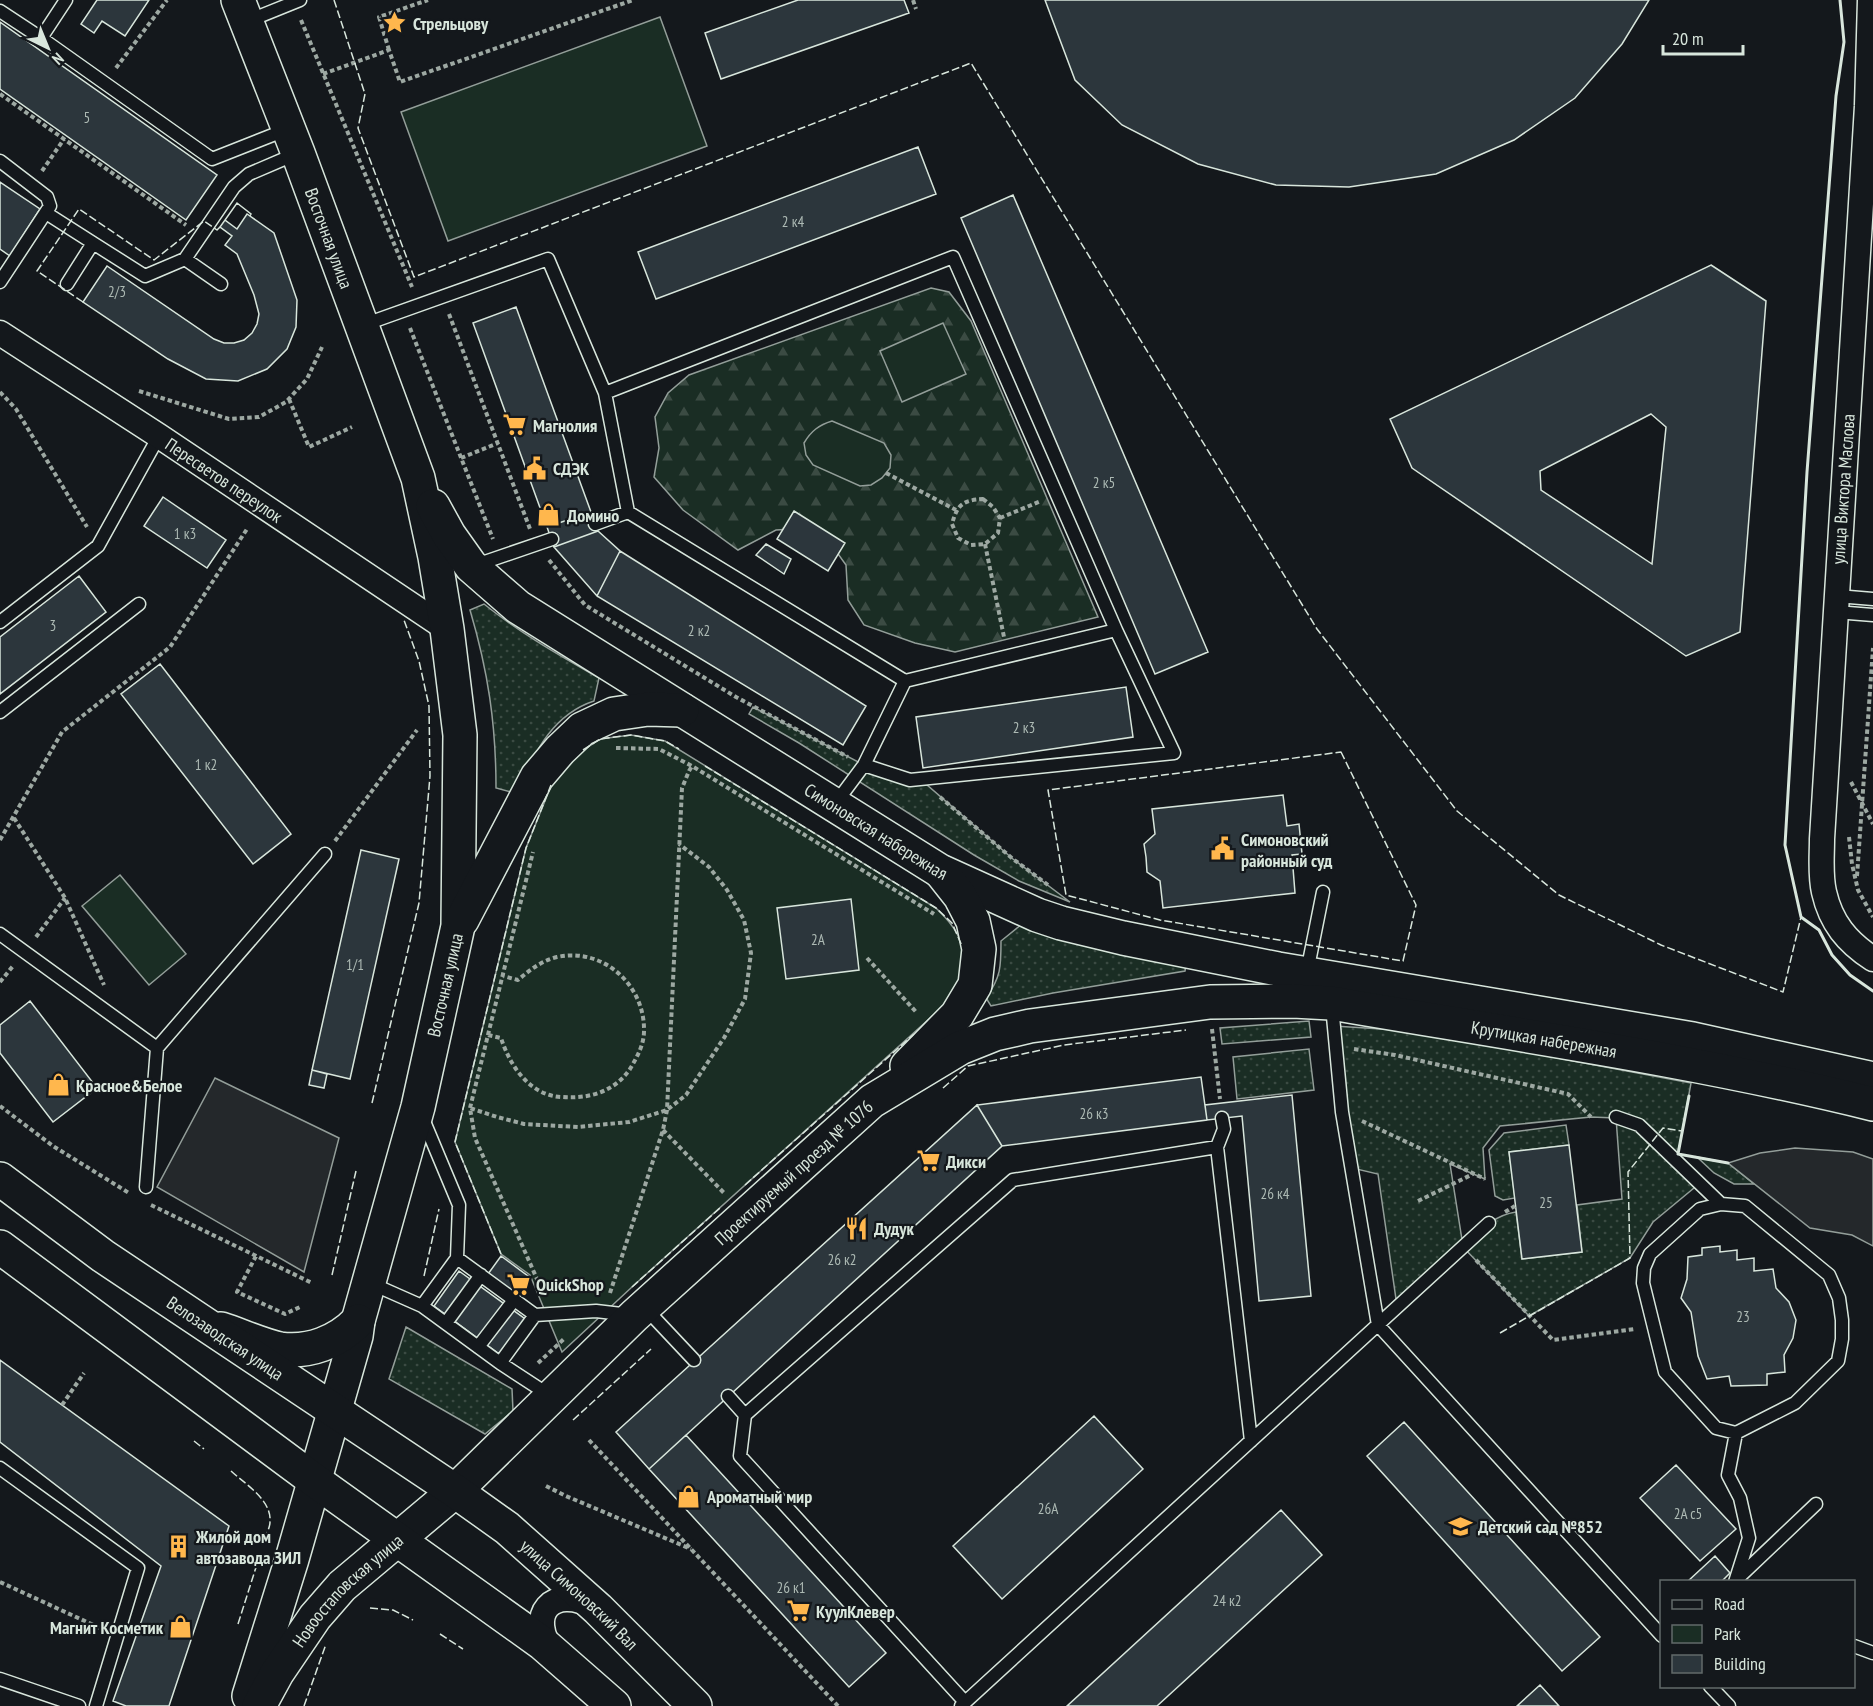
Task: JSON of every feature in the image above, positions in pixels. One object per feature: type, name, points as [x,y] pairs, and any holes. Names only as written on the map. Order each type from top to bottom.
[{"type":"main road","name":"Восточная улица","points":[[242,11],[293,141],[418,478],[448,535],[485,561]]},
{"type":"main road","name":"Восточная улица","points":[[314,1480],[418,1107],[458,926],[460,735],[447,629],[418,478]]},
{"type":"main road","name":"Симоновская набережная","points":[[485,561],[518,607],[940,871],[1037,915],[1060,923],[1324,984]]},
{"type":"main road","points":[[458,926],[537,777],[560,750],[582,729],[614,714],[648,709],[682,710]]},
{"type":"main road","points":[[872,1101],[957,1015],[975,985],[979,949],[973,921],[960,896],[940,871]]},
{"type":"main road","name":"Крутицкая набережная","points":[[1211,1014],[1293,1001],[1324,984],[1693,1039],[1873,1079]]},
{"type":"main road","name":"Крутицкая набережная","points":[[1324,984],[1684,1063],[1819,1090],[1873,1104]]},
{"type":"main road","name":"Проектируемый проезд № 1076","points":[[455,1491],[550,1396],[631,1305],[872,1101],[960,1048],[995,1034],[1070,1019],[1211,1014]]},
{"type":"main road","name":"Велозаводская улица","points":[[0,1179],[103,1256],[455,1491]]},
{"type":"main road","points":[[0,1247],[314,1480],[554,1654],[614,1706]]},
{"type":"main road","points":[[206,1324],[280,1348],[308,1350],[348,1332],[358,1321]]},
{"type":"main road","name":"Новоостаповская улица","points":[[246,1706],[314,1480]]},
{"type":"main road","name":"Новоостаповская улица","points":[[259,1706],[315,1617],[342,1586],[455,1491]]},
{"type":"main road","name":"улица Симоновский Вал","points":[[455,1491],[507,1528],[598,1609],[695,1706]]},
{"type":"street","name":"улица Виктора Маслова","points":[[1870,0],[1867,106],[1822,839],[1823,891],[1835,924],[1859,950],[1873,959]]},
{"type":"street","name":"Пересветов переулок","points":[[0,333],[159,436],[447,629]]},
{"type":"street","points":[[554,1654],[542,1631],[541,1619],[546,1608],[557,1600],[569,1598],[583,1601],[598,1609]]},
{"type":"lane","points":[[41,38],[66,0]]},
{"type":"lane","points":[[242,11],[297,1]]},
{"type":"lane","points":[[0,11],[212,159],[293,141]]},
{"type":"lane","points":[[46,213],[145,276],[185,259],[234,187],[293,141]]},
{"type":"lane","points":[[0,161],[47,197],[50,206],[0,282]]},
{"type":"lane","points":[[67,284],[93,243]]},
{"type":"lane","points":[[605,393],[953,257],[1116,630],[1174,753],[910,780],[864,765]]},
{"type":"lane","points":[[185,259],[221,284]]},
{"type":"lane","points":[[362,326],[548,259],[605,393],[628,512],[905,681],[1116,630]]},
{"type":"lane","points":[[0,622],[98,546],[159,436]]},
{"type":"lane","points":[[595,524],[628,512]]},
{"type":"lane","points":[[485,561],[552,539]]},
{"type":"lane","points":[[1836,604],[1873,599]]},
{"type":"lane","points":[[0,712],[139,604]]},
{"type":"lane","points":[[1836,604],[1873,615]]},
{"type":"lane","points":[[834,804],[864,765],[905,681]]},
{"type":"lane","points":[[146,1187],[157,1048],[325,854]]},
{"type":"lane","points":[[1323,892],[1324,984],[1336,1046],[1342,1112],[1378,1324],[1660,1634]]},
{"type":"lane","points":[[0,934],[157,1048]]},
{"type":"lane","points":[[418,1107],[459,1205],[457,1258],[422,1306]]},
{"type":"lane","points":[[1222,1118],[1224,1130],[1217,1147],[1251,1441]]},
{"type":"lane","points":[[1616,1118],[1639,1125],[1722,1204]]},
{"type":"lane","points":[[1217,1147],[1013,1180],[745,1415],[740,1456],[963,1704],[1489,1223]]},
{"type":"lane","points":[[1722,1204],[1745,1206],[1828,1275],[1839,1298],[1842,1339],[1838,1361],[1795,1403],[1736,1433],[1716,1428],[1665,1372],[1653,1327],[1643,1283],[1644,1268],[1650,1254],[1700,1209],[1722,1204]]},
{"type":"lane","points":[[457,1258],[535,1315],[596,1311],[631,1305],[694,1360]]},
{"type":"lane","points":[[446,1323],[481,1275]]},
{"type":"lane","points":[[369,1282],[422,1306],[550,1396]]},
{"type":"lane","points":[[478,1347],[514,1300]]},
{"type":"lane","points":[[500,1363],[535,1315]]},
{"type":"lane","points":[[728,1396],[745,1415]]},
{"type":"lane","points":[[1735,1580],[1749,1538],[1740,1498],[1728,1475],[1736,1433]]},
{"type":"lane","points":[[0,1468],[138,1568],[96,1706]]},
{"type":"lane","points":[[1736,1580],[1816,1504]]},
{"type":"lane","points":[[1855,1646],[1873,1653]]},
{"type":"lane","points":[[0,1679],[79,1706]]},
{"type":"lane","points":[[1712,1688],[1729,1706]]},
{"type":"path","points":[[105,83],[167,0]]},
{"type":"path","points":[[428,0],[379,18],[400,82],[633,0]]},
{"type":"path","points":[[913,0],[916,9]]},
{"type":"path","points":[[297,1],[323,74],[420,305]]},
{"type":"path","points":[[323,74],[389,50]]},
{"type":"path","points":[[0,94],[186,225],[191,218]]},
{"type":"path","points":[[32,184],[64,140]]},
{"type":"path","points":[[403,311],[461,458],[485,561]]},
{"type":"path","points":[[131,388],[229,419],[259,417],[289,399],[308,379],[322,347]]},
{"type":"path","points":[[0,392],[16,409],[98,546]]},
{"type":"path","points":[[289,399],[309,447],[352,427]]},
{"type":"path","points":[[461,458],[498,443]]},
{"type":"path","points":[[886,473],[956,510]]},
{"type":"path","points":[[1000,518],[1057,495]]},
{"type":"path","points":[[983,499],[993,507],[1000,518],[998,533],[985,544],[971,545],[958,538],[952,524],[956,510],[969,500],[983,499]]},
{"type":"path","points":[[0,840],[62,732],[170,647],[247,529]]},
{"type":"path","points":[[985,544],[1008,656]]},
{"type":"path","points":[[1857,883],[1873,648]]},
{"type":"path","points":[[736,697],[864,765]]},
{"type":"path","points":[[325,854],[417,730]]},
{"type":"path","points":[[614,748],[659,749],[693,766],[934,914],[940,920]]},
{"type":"path","points":[[631,1305],[608,1300],[663,1130],[667,1110],[682,788],[693,766]]},
{"type":"path","points":[[920,779],[1013,859],[1051,888]]},
{"type":"path","points":[[14,817],[65,898],[121,1021]]},
{"type":"path","points":[[470,1108],[524,1124],[578,1127],[629,1122],[667,1110],[686,1095],[724,1038],[745,999],[751,953],[744,921],[727,890],[709,867],[679,844]]},
{"type":"path","points":[[534,850],[470,1108],[475,1138],[564,1340]]},
{"type":"path","points":[[1852,864],[1858,890],[1873,917]]},
{"type":"path","points":[[488,1035],[501,1038],[516,1072],[535,1088],[558,1097],[582,1098],[606,1090],[625,1075],[639,1055],[642,1044],[644,1033],[642,1010],[634,990],[619,972],[600,961],[578,956],[556,957],[536,966],[518,980],[502,976]]},
{"type":"path","points":[[867,958],[921,1018]]},
{"type":"path","points":[[1211,1014],[1220,1103]]},
{"type":"path","points":[[1336,1046],[1395,1055],[1568,1094],[1591,1117]]},
{"type":"path","points":[[0,1106],[53,1146],[130,1193]]},
{"type":"path","points":[[1342,1112],[1485,1179]]},
{"type":"path","points":[[663,1130],[725,1194]]},
{"type":"path","points":[[1418,1201],[1473,1173]]},
{"type":"path","points":[[149,1204],[312,1283]]},
{"type":"path","points":[[1463,1246],[1553,1340],[1653,1327]]},
{"type":"path","points":[[256,1256],[237,1292],[285,1314],[302,1306]]},
{"type":"path","points":[[538,1363],[596,1311]]},
{"type":"path","points":[[62,1405],[84,1373]]},
{"type":"path","points":[[589,1440],[838,1706]]},
{"type":"path","points":[[546,1486],[692,1549]]},
{"type":"path","points":[[0,1582],[117,1636]]},
{"type":"green space","points":[[660,17],[707,146],[448,241],[401,112]]},
{"type":"green space","points":[[931,288],[949,292],[971,321],[1098,617],[955,652],[915,643],[864,625],[848,600],[846,565],[831,544],[813,528],[776,530],[738,550],[683,510],[654,477],[659,448],[655,417],[668,393],[689,375]]},
{"type":"green space","points":[[943,323],[966,374],[902,402],[880,351]]},
{"type":"green space","points":[[832,421],[884,443],[891,455],[890,468],[882,478],[871,485],[860,486],[813,465],[806,455],[804,443],[816,429]]},
{"type":"green space","points":[[484,604],[526,634],[599,678],[594,701],[579,707],[555,726],[537,751],[515,793],[496,788],[490,698],[470,610]]},
{"type":"green space","points":[[753,707],[864,765],[920,779],[1013,859],[1070,902],[1019,881],[974,855],[799,743],[749,714]]},
{"type":"green space","points":[[631,735],[665,741],[936,908],[958,935],[964,950],[965,971],[959,992],[562,1352],[530,1275],[501,1254],[455,1142],[526,848],[553,781],[574,756],[600,739]]},
{"type":"green space","points":[[120,875],[186,954],[149,985],[82,906]]},
{"type":"green space","points":[[1022,924],[1187,959],[1185,971],[991,1006],[986,998],[995,984],[999,971],[1001,941]]},
{"type":"green space","points":[[1309,1021],[1311,1037],[1222,1044],[1220,1028]]},
{"type":"green space","points":[[1334,1026],[1413,1031],[1691,1083],[1678,1154],[1673,1157],[1700,1183],[1653,1222],[1630,1258],[1529,1316],[1463,1247],[1397,1306],[1378,1174],[1352,1168]],"holes":[[[1591,1117],[1616,1118],[1622,1199],[1577,1205],[1582,1252],[1522,1259],[1516,1212],[1494,1220],[1463,1246],[1450,1164],[1485,1179],[1483,1148],[1500,1126]]]},
{"type":"green space","points":[[1309,1049],[1314,1090],[1237,1099],[1233,1057]]},
{"type":"green space","points":[[1566,1125],[1569,1145],[1509,1152],[1515,1198],[1503,1200],[1495,1196],[1489,1150],[1504,1133]]},
{"type":"green space","points":[[1697,1157],[1728,1163],[1754,1184],[1734,1184],[1714,1173]]},
{"type":"green space","points":[[406,1327],[512,1389],[513,1411],[485,1434],[389,1379]]},
{"type":"shaded area","points":[[215,1078],[339,1138],[304,1272],[157,1187]]},
{"type":"shaded area","points":[[1795,1148],[1853,1152],[1873,1159],[1873,1246],[1852,1235],[1810,1228],[1728,1163],[1760,1153]]},
{"type":"building","points":[[97,0],[149,0],[125,36],[102,21],[94,33],[81,24]]},
{"type":"building","points":[[798,0],[904,0],[909,13],[721,79],[705,33]]},
{"type":"building","points":[[1045,0],[1649,0],[1622,44],[1575,98],[1514,140],[1436,174],[1349,187],[1276,185],[1198,164],[1122,125],[1075,80]]},
{"type":"building","points":[[0,22],[217,175],[186,220],[0,89]]},
{"type":"building","points":[[918,147],[936,194],[656,299],[638,252]]},
{"type":"building","points":[[0,182],[40,209],[10,256],[0,249]]},
{"type":"building","points":[[1013,195],[1208,652],[1155,674],[961,218]]},
{"type":"building","points":[[237,203],[251,214],[250,216],[274,233],[297,300],[296,327],[287,349],[267,369],[238,381],[206,379],[168,359],[83,302],[107,266],[214,339],[224,343],[244,340],[252,333],[259,314],[254,295],[237,254],[225,245],[232,236],[220,227]]},
{"type":"building","points":[[237,203],[251,214],[250,216],[247,214],[237,229],[225,220]]},
{"type":"building","points":[[1711,265],[1766,301],[1740,632],[1686,656],[1412,468],[1390,419]],"holes":[[[1651,414],[1666,427],[1652,564],[1541,490],[1540,471]]]},
{"type":"building","points":[[516,307],[591,512],[547,527],[473,323]]},
{"type":"building","points":[[163,497],[226,540],[207,568],[144,526]]},
{"type":"building","points":[[794,511],[845,543],[828,571],[777,539]]},
{"type":"building","points":[[591,512],[598,531],[554,547],[547,527]]},
{"type":"building","points":[[598,531],[620,551],[597,596],[554,547]]},
{"type":"building","points":[[766,544],[791,559],[784,574],[756,555]]},
{"type":"building","points":[[620,551],[866,706],[843,745],[597,596]]},
{"type":"building","points":[[79,576],[106,612],[0,694],[0,637]]},
{"type":"building","points":[[160,664],[291,834],[253,864],[121,694]]},
{"type":"building","points":[[1126,687],[1133,737],[923,768],[916,717]]},
{"type":"building","name":"Симоновский районный суд","points":[[1283,795],[1287,826],[1299,824],[1302,854],[1292,855],[1295,893],[1163,908],[1160,881],[1147,872],[1144,844],[1155,834],[1152,809]]},
{"type":"building","points":[[361,850],[399,859],[350,1079],[312,1070]]},
{"type":"building","points":[[851,899],[859,970],[786,979],[777,908]]},
{"type":"building","points":[[30,1001],[97,1088],[53,1122],[0,1053],[0,1025]]},
{"type":"building","points":[[312,1070],[327,1074],[324,1088],[309,1085]]},
{"type":"building","points":[[1201,1077],[1207,1120],[1002,1146],[977,1105]]},
{"type":"building","points":[[1292,1095],[1311,1296],[1259,1301],[1242,1116],[1207,1120],[1205,1105]]},
{"type":"building","points":[[977,1105],[1002,1146],[649,1469],[616,1432]]},
{"type":"building","points":[[1569,1145],[1582,1252],[1522,1259],[1509,1152]]},
{"type":"building","points":[[1720,1246],[1720,1252],[1737,1250],[1737,1260],[1754,1258],[1754,1271],[1773,1269],[1776,1288],[1789,1302],[1796,1320],[1793,1338],[1784,1355],[1785,1372],[1767,1374],[1767,1385],[1731,1386],[1729,1376],[1707,1379],[1698,1356],[1691,1312],[1681,1298],[1687,1279],[1688,1257],[1702,1255],[1702,1248]]},
{"type":"building","points":[[501,1256],[528,1276],[511,1300],[483,1281]]},
{"type":"building","points":[[459,1271],[528,1321],[502,1356],[434,1306]]},
{"type":"building","name":"Жилой дом автозавода ЗИЛ","points":[[0,1360],[229,1526],[169,1706],[126,1706],[113,1701],[161,1566],[0,1442]]},
{"type":"building","points":[[1094,1416],[1143,1469],[1002,1599],[953,1546]]},
{"type":"building","points":[[1404,1422],[1600,1637],[1562,1671],[1367,1456]]},
{"type":"building","points":[[686,1435],[886,1653],[849,1687],[649,1469]]},
{"type":"building","points":[[1676,1465],[1736,1529],[1700,1561],[1640,1498]]},
{"type":"building","points":[[1281,1510],[1322,1555],[1157,1706],[1067,1706]]},
{"type":"building","points":[[1715,1556],[1730,1573],[1723,1580],[1689,1580]]},
{"type":"building","points":[[1540,1685],[1559,1706],[1517,1706]]},
{"type":"fence","points":[[334,0],[365,94],[358,128],[414,277],[971,63],[1317,629],[1457,811],[1559,895],[1661,945],[1783,992],[1801,917]]},
{"type":"fence","points":[[83,302],[37,271],[79,209],[154,260],[204,221],[217,230],[220,227]]},
{"type":"fence","points":[[372,1103],[419,903],[430,776],[429,706],[419,661],[404,620]]},
{"type":"fence","points":[[583,750],[600,739],[631,735],[665,741],[679,749]]},
{"type":"fence","points":[[1341,752],[1416,905],[1403,961],[1160,920],[1066,895],[1048,790],[1341,752]]},
{"type":"fence","points":[[705,766],[936,908],[952,923],[962,946]]},
{"type":"fence","points":[[501,1254],[455,1142],[526,848],[551,785]]},
{"type":"fence","points":[[943,1088],[968,1066],[1064,1045],[1186,1030]]},
{"type":"fence","points":[[745,1185],[914,1034]]},
{"type":"fence","points":[[1500,1333],[1630,1258],[1628,1172],[1663,1128],[1682,1131]]},
{"type":"fence","points":[[332,1275],[356,1171]]},
{"type":"fence","points":[[632,1287],[720,1208]]},
{"type":"fence","points":[[424,1276],[439,1209]]},
{"type":"fence","points":[[573,1420],[651,1349]]},
{"type":"fence","points":[[194,1441],[204,1449]]},
{"type":"fence","points":[[231,1471],[256,1493],[267,1507],[270,1522],[266,1536]]},
{"type":"fence","points":[[238,1624],[258,1561]]},
{"type":"fence","points":[[370,1608],[393,1610],[413,1620]]},
{"type":"fence","points":[[440,1634],[463,1649]]},
{"type":"fence","points":[[304,1706],[326,1644]]},
{"type":"wall","points":[[1840,0],[1844,42],[1836,96],[1807,472],[1785,845],[1801,917],[1819,930],[1832,955],[1850,975],[1873,991]]},
{"type":"wall","points":[[1689,1096],[1678,1154],[1728,1163]]},
{"type":"place","name":"Стрельцову","points":[[395,23]]},
{"type":"place","name":"Магнолия","points":[[515,425]]},
{"type":"place","name":"СДЭК","points":[[535,468]]},
{"type":"place","name":"Домино","points":[[549,515]]},
{"type":"place","name":"Симоновский районный суд","points":[[1223,849]]},
{"type":"place","name":"Красное&Белое","points":[[58,1085]]},
{"type":"place","name":"Дикси","points":[[928,1161]]},
{"type":"place","name":"Дудук","points":[[856,1228]]},
{"type":"place","name":"QuickShop","points":[[518,1284]]},
{"type":"place","name":"Ароматный мир","points":[[689,1496]]},
{"type":"place","name":"Детский сад №852","points":[[1460,1526]]},
{"type":"place","name":"Жилой дом автозавода ЗИЛ","points":[[178,1546]]},
{"type":"place","name":"КуулКлевер","points":[[798,1611]]},
{"type":"place","name":"Магнит Косметик","points":[[181,1627]]}]
